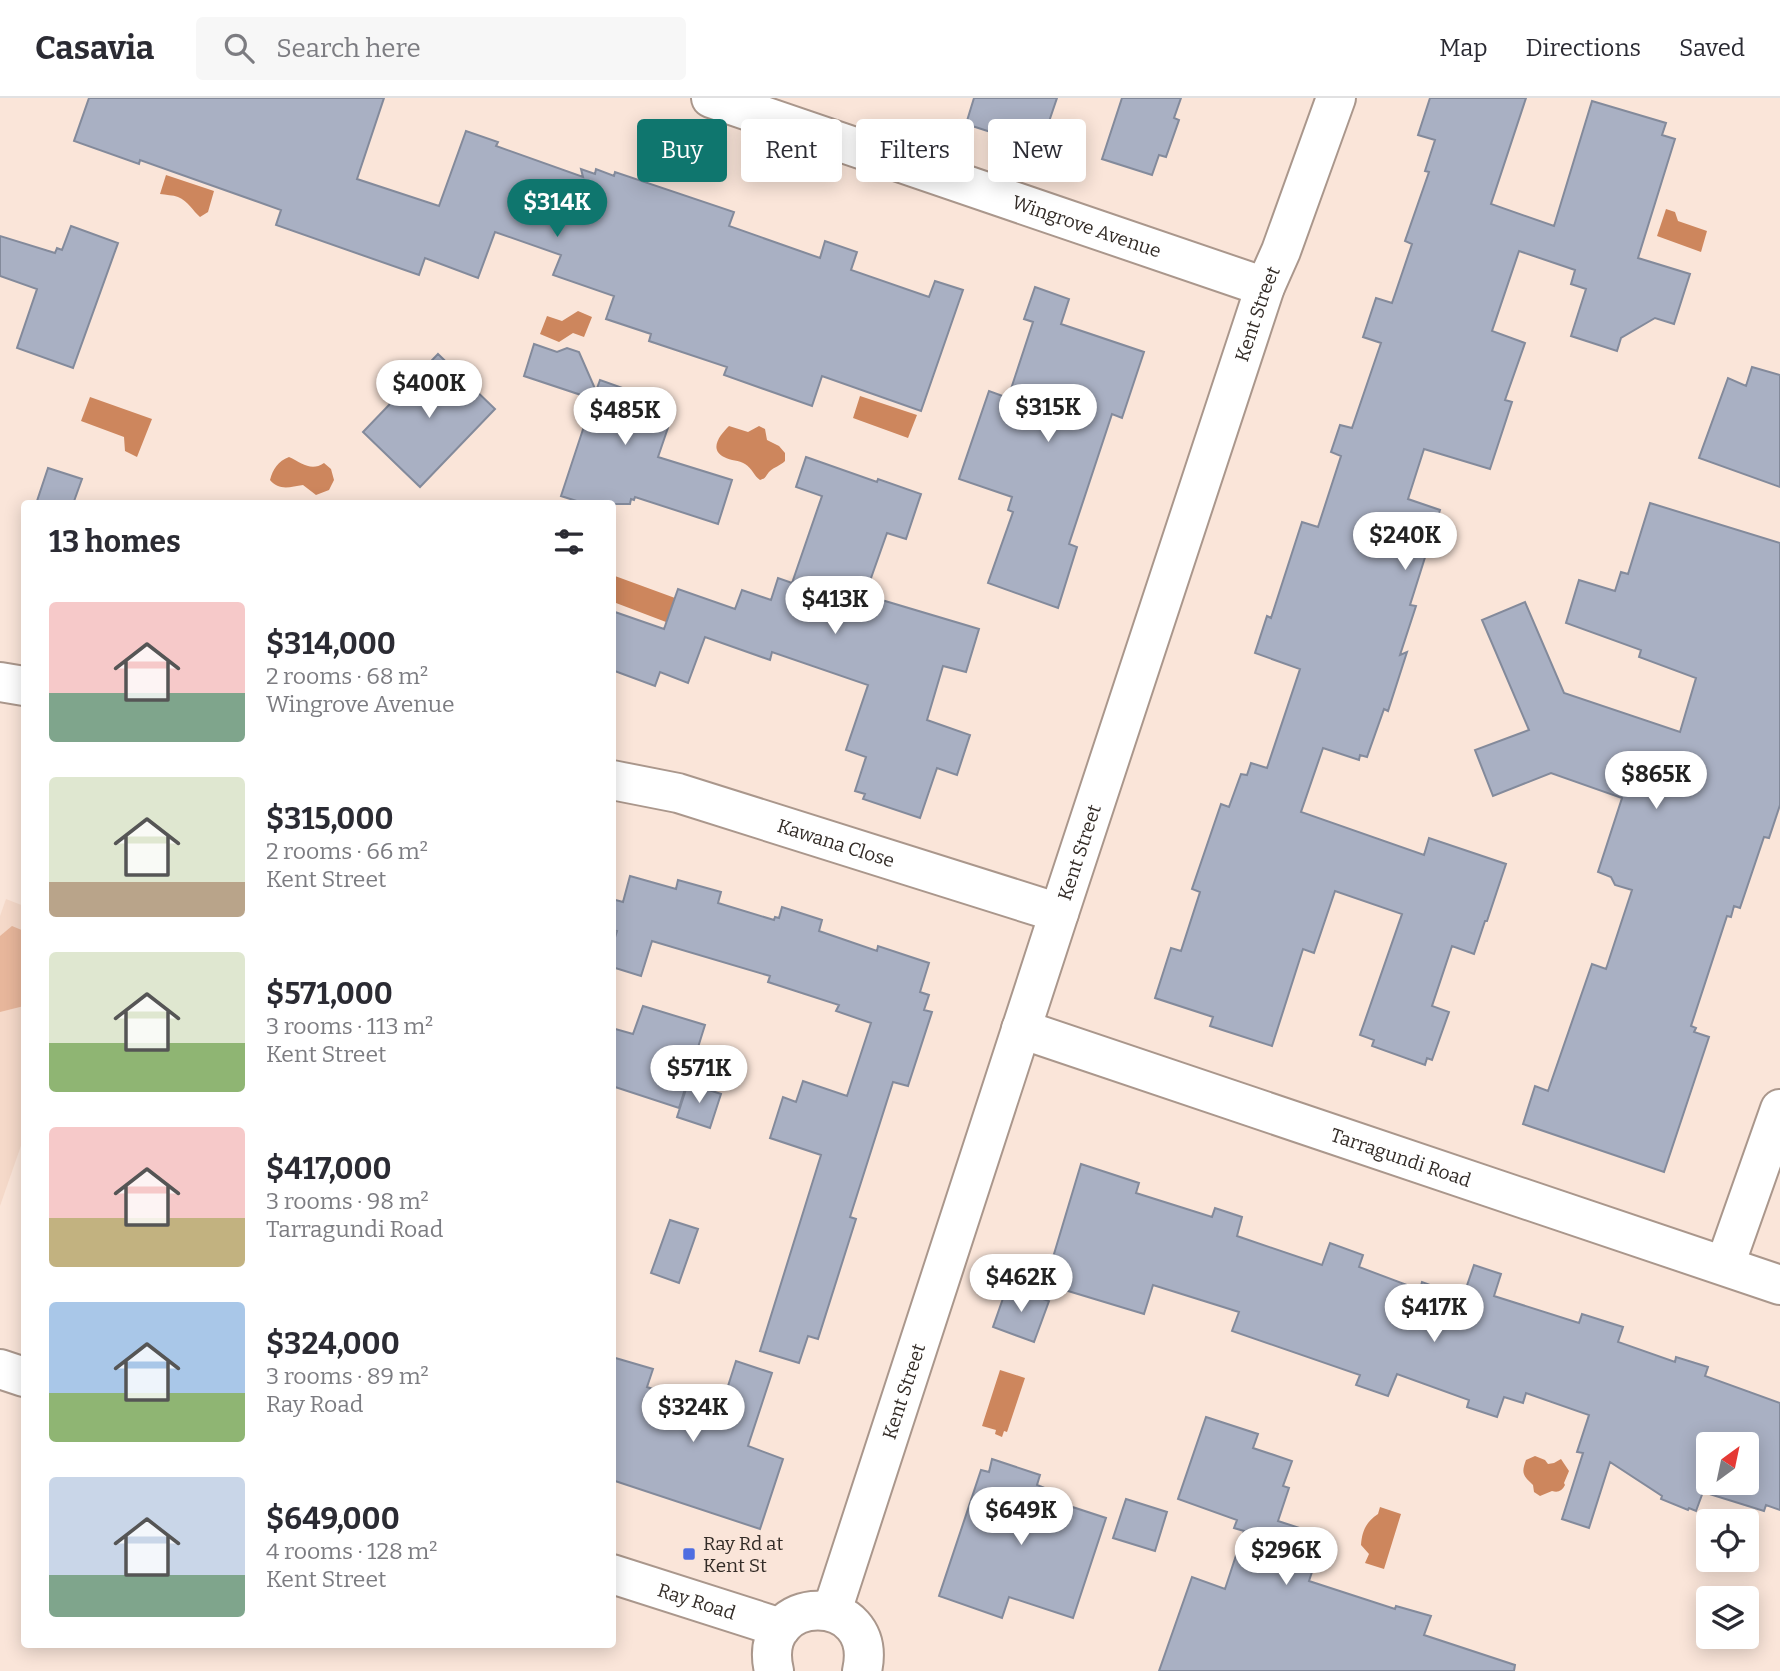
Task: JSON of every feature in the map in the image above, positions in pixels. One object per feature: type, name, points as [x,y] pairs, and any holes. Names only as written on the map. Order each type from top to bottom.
[{"type":"street","name":"Wingrove Avenue","points":[[710,98],[1265,287]]},
{"type":"street","name":"Kent Street","points":[[832,1611],[1265,287],[1281,251],[1336,98]]},
{"type":"street","points":[[0,682],[21,686]]},
{"type":"street","name":"Kawana Close","points":[[616,781],[678,793],[1059,913]]},
{"type":"street","name":"Tarragundi Road","points":[[1021,1029],[1780,1285]]},
{"type":"street","points":[[1726,1265],[1780,1109]]},
{"type":"street","points":[[0,1369],[21,1376]]},
{"type":"street","name":"Ray Road","points":[[616,1575],[780,1628]]},
{"type":"street","points":[[774,1671],[771,1656],[780,1628],[791,1618],[818,1610],[832,1611],[856,1629],[863,1643],[865,1658],[862,1671]]},
{"type":"shaded area","points":[[166,175],[214,191],[208,212],[200,217],[182,199],[160,194]]},
{"type":"shaded area","points":[[1666,209],[1675,212],[1678,221],[1707,231],[1701,252],[1657,236]]},
{"type":"shaded area","points":[[578,311],[592,317],[584,337],[573,333],[559,342],[540,334],[547,316],[562,321]]},
{"type":"shaded area","points":[[860,396],[917,415],[908,438],[853,418]]},
{"type":"shaded area","points":[[90,397],[152,419],[137,457],[125,451],[124,437],[81,421]]},
{"type":"shaded area","points":[[729,426],[748,432],[759,426],[765,429],[767,440],[779,446],[785,453],[785,461],[760,480],[747,466],[719,454],[716,446]]},
{"type":"shaded area","points":[[289,457],[311,467],[324,463],[331,469],[334,480],[329,490],[316,495],[303,485],[285,487],[273,483],[270,480],[274,469]]},
{"type":"shaded area","points":[[616,576],[675,598],[666,622],[616,603]]},
{"type":"shaded area","points":[[6,899],[21,905],[21,1146],[0,1206],[0,916]]},
{"type":"shaded area","points":[[12,926],[21,930],[21,1007],[0,1012],[0,936]]},
{"type":"shaded area","points":[[1000,1370],[1025,1378],[1007,1432],[1004,1431],[1002,1437],[995,1434],[996,1430],[982,1426]]},
{"type":"shaded area","points":[[1535,1456],[1548,1464],[1561,1459],[1569,1471],[1561,1490],[1540,1496],[1534,1492],[1533,1485],[1523,1471],[1526,1460]]},
{"type":"shaded area","points":[[1380,1507],[1401,1514],[1384,1569],[1365,1563],[1369,1554],[1361,1545],[1365,1527],[1378,1514]]},
{"type":"building","points":[[89,98],[384,98],[357,179],[439,206],[466,131],[498,142],[496,146],[583,177],[581,169],[595,174],[596,169],[614,176],[615,172],[637,179],[637,182],[645,182],[734,212],[729,226],[820,258],[825,241],[857,252],[851,270],[929,297],[935,281],[963,290],[921,411],[822,376],[812,406],[724,375],[727,367],[649,341],[651,334],[606,319],[614,296],[553,275],[561,255],[495,232],[478,278],[425,258],[419,275],[276,225],[281,210],[140,160],[139,164],[74,141]]},
{"type":"building","points":[[974,98],[1057,98],[1050,119],[988,119],[988,131],[974,127],[974,119],[968,119]]},
{"type":"building","points":[[1122,98],[1181,98],[1174,118],[1179,120],[1166,157],[1159,155],[1152,175],[1102,159]]},
{"type":"building","points":[[1430,98],[1526,98],[1491,204],[1554,226],[1592,101],[1666,123],[1662,135],[1675,139],[1638,258],[1690,274],[1674,324],[1655,318],[1621,338],[1617,351],[1571,336],[1586,289],[1571,284],[1575,270],[1519,251],[1492,331],[1525,343],[1505,400],[1512,402],[1490,469],[1424,449],[1408,499],[1440,510],[1410,605],[1416,606],[1400,655],[1407,652],[1388,711],[1384,709],[1367,757],[1360,755],[1359,760],[1323,748],[1301,812],[1424,855],[1429,838],[1506,864],[1474,954],[1452,946],[1432,1006],[1449,1012],[1432,1060],[1427,1058],[1425,1065],[1372,1046],[1374,1040],[1360,1035],[1402,914],[1335,891],[1314,953],[1303,949],[1272,1046],[1210,1026],[1213,1017],[1155,998],[1171,948],[1181,951],[1200,892],[1192,889],[1221,804],[1229,807],[1241,774],[1247,775],[1251,763],[1267,768],[1300,669],[1255,653],[1267,616],[1271,618],[1302,522],[1318,527],[1341,456],[1331,452],[1340,425],[1352,428],[1381,343],[1363,337],[1376,298],[1392,303],[1412,244],[1405,241],[1429,172],[1425,171],[1435,140],[1418,135]]},
{"type":"building","points":[[71,226],[118,243],[73,368],[17,348],[37,289],[0,276],[0,236],[55,253],[57,248],[62,250]]},
{"type":"building","points":[[1035,287],[1069,299],[1061,324],[1144,352],[1122,418],[1112,414],[1069,544],[1077,547],[1058,608],[988,583],[1013,512],[1008,510],[1012,497],[959,479],[989,391],[1008,398],[1033,322],[1024,319]]},
{"type":"building","points":[[534,344],[557,352],[567,348],[579,352],[596,391],[600,380],[634,392],[630,402],[672,416],[658,457],[732,480],[718,524],[635,497],[630,504],[616,504],[616,500],[574,500],[561,496],[593,399],[524,376]]},
{"type":"building","points":[[438,354],[495,409],[420,487],[363,432]]},
{"type":"building","points":[[1752,367],[1780,375],[1780,487],[1699,458],[1728,378],[1746,386]]},
{"type":"building","points":[[806,457],[921,494],[906,539],[887,533],[865,595],[979,629],[966,672],[943,666],[927,720],[970,735],[957,775],[937,768],[920,818],[863,799],[865,794],[855,791],[866,757],[846,750],[868,685],[772,652],[770,660],[705,637],[688,683],[660,672],[655,686],[616,671],[616,612],[664,629],[678,589],[735,609],[742,590],[771,600],[778,578],[792,583],[822,496],[796,487]]},
{"type":"building","points":[[48,468],[82,479],[74,500],[37,500]]},
{"type":"building","points":[[1650,503],[1780,543],[1780,805],[1769,838],[1764,837],[1740,908],[1734,906],[1731,917],[1727,916],[1691,1026],[1696,1028],[1694,1032],[1709,1037],[1664,1172],[1523,1124],[1535,1086],[1548,1091],[1592,964],[1606,969],[1632,890],[1615,885],[1611,877],[1598,872],[1622,798],[1551,773],[1493,796],[1475,750],[1529,730],[1482,620],[1525,602],[1564,693],[1680,732],[1696,678],[1639,657],[1641,650],[1566,623],[1579,580],[1615,591],[1621,572],[1628,574]]},
{"type":"building","points":[[630,876],[676,889],[678,880],[721,892],[718,903],[774,920],[775,917],[779,918],[782,907],[822,920],[819,931],[877,951],[878,946],[929,963],[920,992],[929,995],[924,1010],[932,1012],[908,1086],[893,1082],[850,1217],[856,1219],[818,1339],[808,1336],[799,1363],[760,1351],[821,1155],[770,1138],[783,1097],[796,1102],[803,1081],[847,1096],[871,1023],[836,1011],[839,1005],[768,982],[770,976],[652,941],[641,976],[616,968],[616,900],[623,902]]},
{"type":"building","points":[[643,1006],[705,1025],[679,1108],[616,1087],[616,1029],[633,1034]]},
{"type":"building","points":[[688,1083],[721,1094],[710,1128],[677,1117]]},
{"type":"building","points":[[1081,1164],[1139,1183],[1136,1193],[1212,1217],[1215,1208],[1242,1217],[1237,1236],[1322,1265],[1330,1243],[1363,1255],[1359,1267],[1420,1290],[1422,1282],[1463,1297],[1474,1265],[1501,1274],[1494,1296],[1579,1323],[1582,1314],[1623,1327],[1618,1342],[1675,1362],[1676,1357],[1708,1367],[1705,1376],[1780,1403],[1780,1510],[1766,1505],[1764,1511],[1713,1495],[1759,1495],[1759,1432],[1696,1432],[1696,1495],[1702,1495],[1696,1511],[1661,1499],[1662,1496],[1610,1462],[1589,1528],[1562,1519],[1583,1453],[1577,1452],[1589,1415],[1526,1393],[1523,1403],[1504,1397],[1497,1417],[1467,1407],[1469,1400],[1397,1374],[1388,1396],[1356,1385],[1360,1375],[1232,1331],[1239,1312],[1153,1285],[1144,1314],[1045,1284]]},
{"type":"building","points":[[670,1220],[698,1229],[679,1283],[651,1273]]},
{"type":"building","points":[[1007,1287],[1049,1301],[1034,1342],[993,1327]]},
{"type":"building","points":[[616,1358],[653,1369],[647,1387],[720,1411],[736,1361],[772,1373],[748,1446],[783,1459],[760,1529],[616,1481]]},
{"type":"building","points":[[1206,1417],[1258,1434],[1253,1448],[1292,1461],[1283,1486],[1289,1488],[1278,1521],[1324,1536],[1309,1581],[1395,1609],[1396,1606],[1431,1616],[1424,1635],[1515,1665],[1514,1671],[1159,1671],[1192,1577],[1225,1589],[1244,1531],[1234,1528],[1237,1520],[1178,1499]]},
{"type":"building","points":[[992,1459],[1040,1475],[1037,1485],[1045,1488],[1042,1497],[1106,1518],[1073,1618],[1009,1597],[1002,1618],[939,1596],[981,1470],[989,1472]]},
{"type":"building","points":[[1126,1499],[1167,1512],[1155,1551],[1113,1538]]},
{"type":"place","name":"Ray Rd at Kent St","points":[[689,1554]]}]
